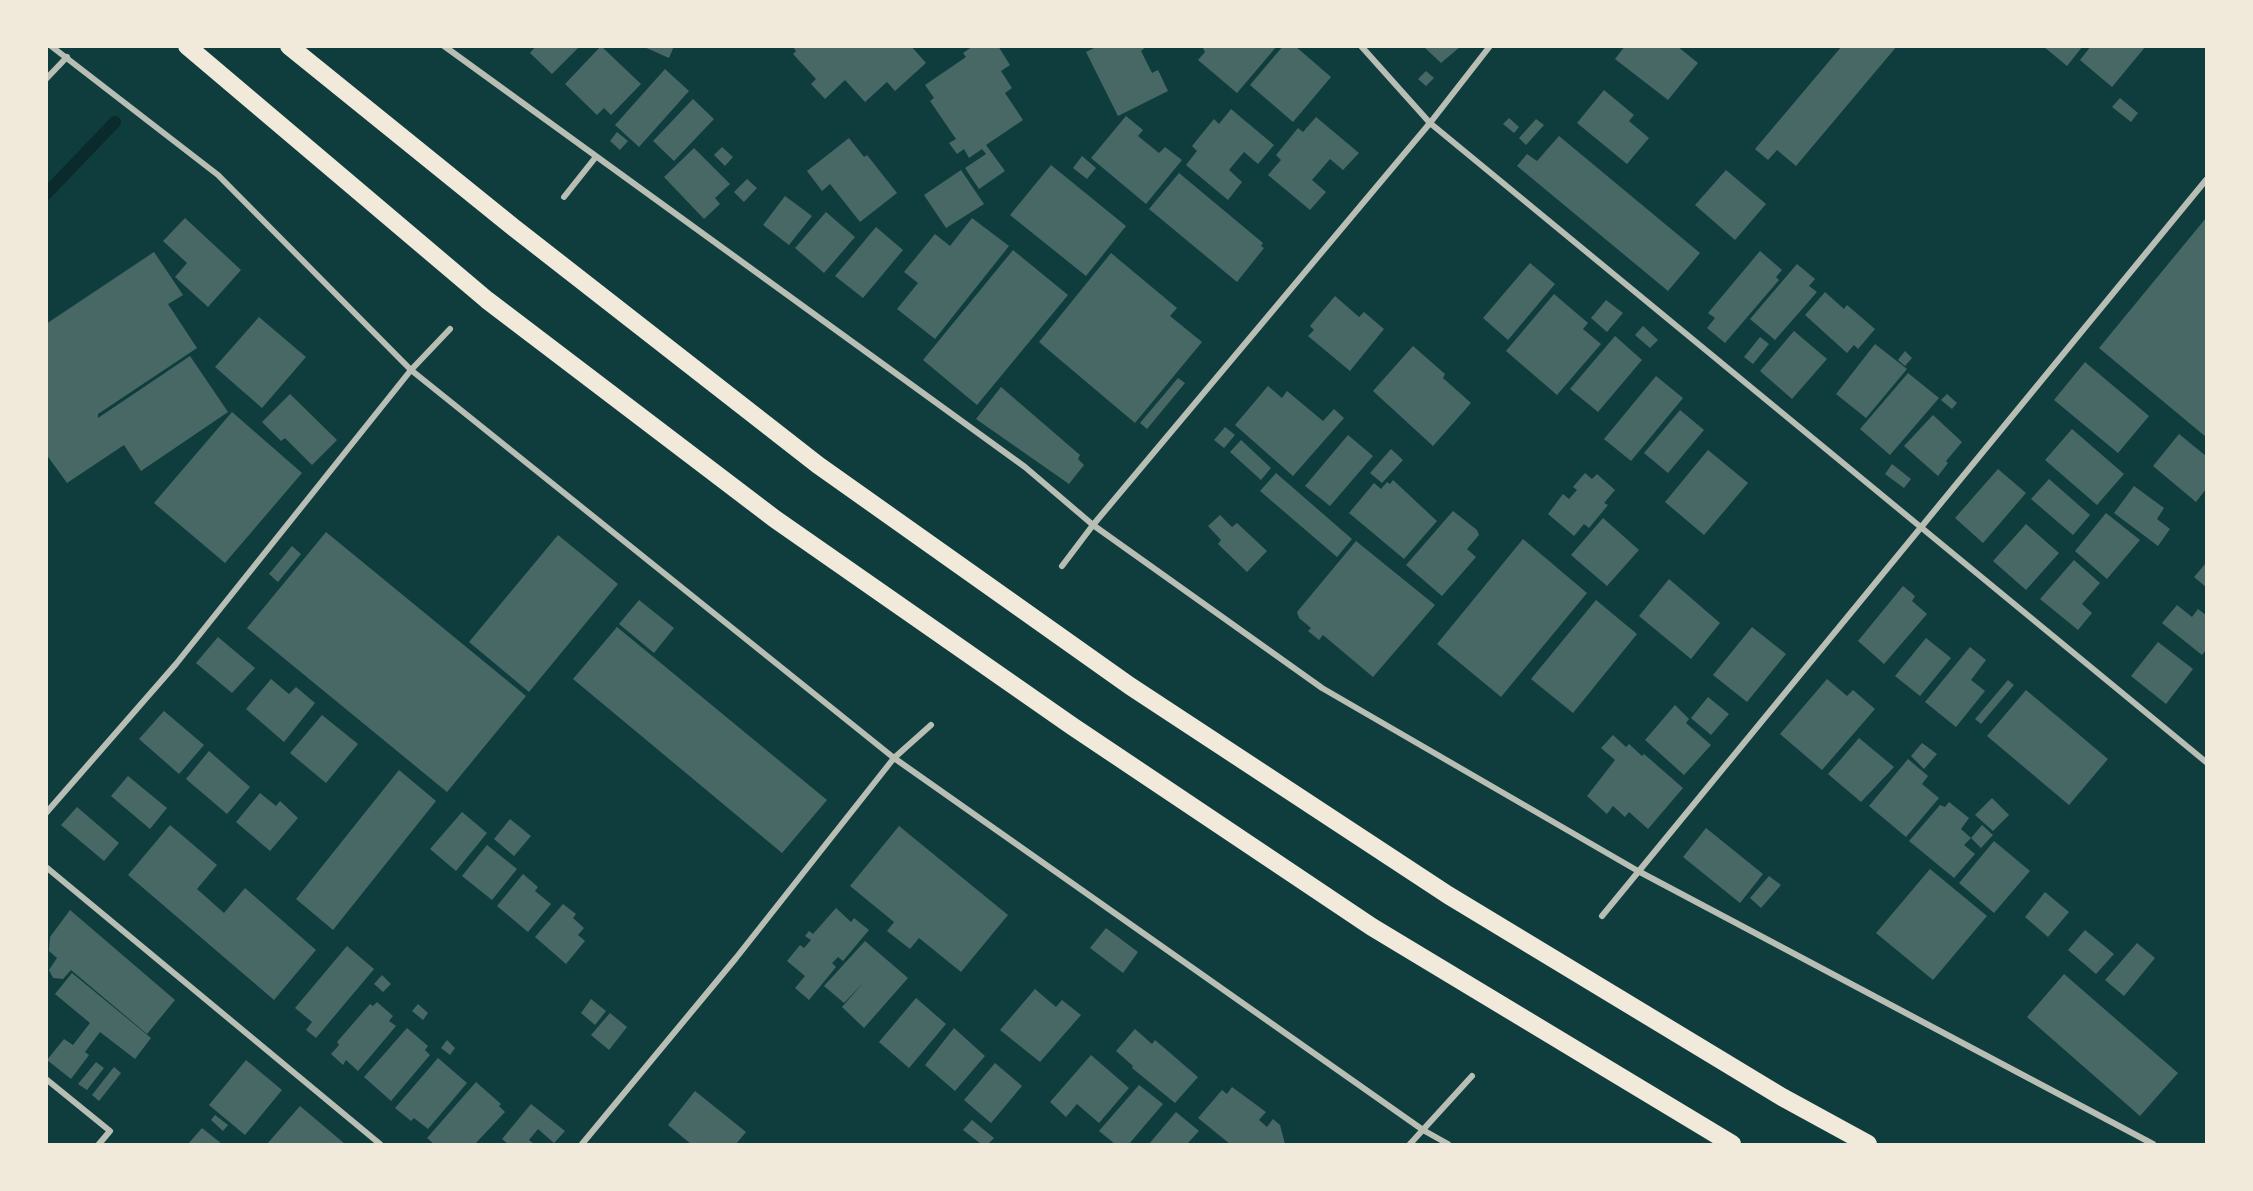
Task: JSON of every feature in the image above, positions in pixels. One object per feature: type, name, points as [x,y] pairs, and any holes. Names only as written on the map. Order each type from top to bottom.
[{"type":"highway","points":[[187,46],[487,300],[775,519],[1072,726],[1372,927],[1732,1144]]},
{"type":"highway","points":[[289,46],[513,227],[818,465],[1130,686],[1448,895],[1772,1091],[1868,1144]]},
{"type":"street","points":[[51,46],[218,176],[411,370],[894,758],[1423,1130],[1448,1144]]},
{"type":"street","points":[[444,46],[595,158],[1024,467],[1093,525],[1322,688],[1638,872],[2153,1144]]},
{"type":"street","points":[[1360,46],[1430,123],[1920,529],[2206,762]]},
{"type":"street","points":[[1062,566],[1093,525],[1430,123],[1490,46]]},
{"type":"street","points":[[46,79],[68,57]]},
{"type":"street","points":[[564,197],[595,158]]},
{"type":"street","points":[[1602,916],[2206,180]]},
{"type":"street","points":[[46,813],[176,664],[411,370],[450,329]]},
{"type":"street","points":[[582,1144],[736,958],[894,758],[931,725]]},
{"type":"street","points":[[46,867],[380,1144]]},
{"type":"street","points":[[1410,1144],[1472,1076]]},
{"type":"street","points":[[46,1079],[110,1131],[99,1144]]},
{"type":"building","points":[[536,46],[580,46],[552,74],[530,53]]},
{"type":"building","points":[[601,46],[641,84],[611,115],[604,108],[597,115],[565,84]]},
{"type":"building","points":[[642,46],[674,46],[669,58]]},
{"type":"building","points":[[792,46],[911,46],[926,63],[895,91],[887,82],[865,102],[845,80],[825,99],[811,84],[816,79],[793,54],[796,51]]},
{"type":"building","points":[[973,46],[998,46],[1010,65],[1001,71],[1012,88],[1005,93],[1023,120],[986,145],[1005,171],[979,189],[965,168],[986,154],[982,149],[969,158],[964,149],[957,154],[949,143],[956,139],[930,101],[934,98],[925,85],[966,57],[963,53]]},
{"type":"building","points":[[1098,46],[1147,46],[1141,51],[1152,73],[1158,70],[1168,91],[1118,116],[1086,52]]},
{"type":"building","points":[[1202,46],[1277,46],[1237,93],[1198,60],[1205,52]]},
{"type":"building","points":[[1283,46],[1295,46],[1331,77],[1293,122],[1250,85]]},
{"type":"building","points":[[1423,46],[1461,46],[1441,63]]},
{"type":"building","points":[[1625,46],[1677,46],[1698,63],[1668,100],[1615,59]]},
{"type":"building","points":[[1842,46],[1897,46],[1796,166],[1777,150],[1768,160],[1755,149]]},
{"type":"building","points":[[2043,46],[2083,46],[2067,66]]},
{"type":"building","points":[[2091,46],[2146,46],[2112,87],[2080,60]]},
{"type":"building","points":[[665,69],[689,91],[639,147],[615,125]]},
{"type":"building","points":[[1426,71],[1434,78],[1426,86],[1418,79]]},
{"type":"building","points":[[1604,90],[1634,115],[1629,121],[1649,138],[1627,164],[1577,123]]},
{"type":"building","points":[[2120,98],[2138,113],[2131,122],[2112,107]]},
{"type":"building","points":[[693,99],[714,119],[674,161],[653,141]]},
{"type":"building","points":[[1231,109],[1274,145],[1258,164],[1244,152],[1229,170],[1242,182],[1228,200],[1186,165],[1197,151],[1192,146],[1214,119],[1219,124]]},
{"type":"building","points":[[1126,116],[1143,130],[1138,136],[1159,153],[1165,147],[1182,160],[1146,204],[1091,158]]},
{"type":"building","points":[[1316,117],[1359,153],[1343,170],[1330,159],[1312,180],[1326,192],[1310,210],[1268,175],[1281,160],[1276,155],[1298,128],[1303,132]]},
{"type":"building","points":[[1509,118],[1519,127],[1514,133],[1503,124]]},
{"type":"building","points":[[1536,119],[1544,125],[1526,145],[1519,138]]},
{"type":"building","points":[[617,132],[628,141],[620,150],[610,141]]},
{"type":"building","points":[[1559,136],[1700,253],[1668,291],[1517,166],[1527,154],[1537,161]]},
{"type":"building","points":[[849,138],[864,157],[867,155],[897,193],[860,222],[830,184],[822,191],[807,171]]},
{"type":"building","points":[[722,147],[733,157],[725,166],[714,155]]},
{"type":"building","points":[[694,148],[730,184],[715,198],[720,204],[704,219],[664,177]]},
{"type":"building","points":[[1082,156],[1096,168],[1087,179],[1073,168]]},
{"type":"building","points":[[1051,165],[1126,226],[1086,276],[1010,215]]},
{"type":"building","points":[[961,170],[984,204],[946,228],[924,195]]},
{"type":"building","points":[[1726,170],[1766,204],[1735,240],[1695,205]]},
{"type":"building","points":[[1179,173],[1263,243],[1261,246],[1264,248],[1237,282],[1149,209]]},
{"type":"building","points":[[747,179],[757,188],[744,202],[734,192]]},
{"type":"building","points":[[785,196],[812,216],[789,245],[763,225]]},
{"type":"building","points":[[826,212],[855,237],[824,273],[795,248]]},
{"type":"building","points":[[185,218],[241,270],[208,307],[175,277],[187,263],[163,241]]},
{"type":"building","points":[[972,218],[1009,246],[935,339],[897,309],[918,283],[904,272],[935,234],[950,246]]},
{"type":"building","points":[[2206,218],[2206,437],[2099,348]]},
{"type":"building","points":[[876,227],[903,250],[863,298],[835,276]]},
{"type":"building","points":[[1013,250],[1068,295],[977,405],[923,360]]},
{"type":"building","points":[[1760,251],[1782,270],[1776,277],[1779,280],[1725,343],[1707,328],[1715,318],[1708,313]]},
{"type":"building","points":[[154,252],[183,295],[168,304],[197,348],[98,414],[98,418],[190,356],[228,412],[141,471],[124,445],[67,483],[46,454],[46,324]]},
{"type":"building","points":[[1111,253],[1177,308],[1170,316],[1202,342],[1135,423],[1039,342]]},
{"type":"building","points":[[1530,263],[1555,284],[1508,340],[1483,318]]},
{"type":"building","points":[[1797,264],[1815,279],[1809,286],[1817,292],[1775,340],[1750,319]]},
{"type":"building","points":[[1825,292],[1844,309],[1847,305],[1875,329],[1858,349],[1854,345],[1847,353],[1805,315]]},
{"type":"building","points":[[1554,294],[1588,323],[1583,329],[1601,344],[1557,395],[1506,351]]},
{"type":"building","points":[[1335,296],[1359,317],[1364,312],[1384,329],[1350,371],[1308,336],[1314,330],[1310,326]]},
{"type":"building","points":[[1606,300],[1623,313],[1607,332],[1591,318]]},
{"type":"building","points":[[259,317],[306,357],[262,408],[215,367]]},
{"type":"building","points":[[1643,326],[1658,340],[1650,348],[1635,335]]},
{"type":"building","points":[[1794,331],[1827,359],[1792,399],[1760,371]]},
{"type":"building","points":[[1615,336],[1642,360],[1598,412],[1570,389]]},
{"type":"building","points":[[1760,337],[1769,344],[1753,364],[1744,357]]},
{"type":"building","points":[[1875,344],[1907,369],[1866,418],[1836,394]]},
{"type":"building","points":[[1413,346],[1445,374],[1443,378],[1471,403],[1433,446],[1373,391]]},
{"type":"building","points":[[1905,351],[1912,358],[1905,366],[1898,360]]},
{"type":"building","points":[[2085,362],[2149,416],[2118,453],[2054,400]]},
{"type":"building","points":[[1908,373],[1939,398],[1890,455],[1860,429]]},
{"type":"building","points":[[1656,376],[1683,398],[1631,461],[1604,439]]},
{"type":"building","points":[[1178,378],[1185,383],[1147,429],[1140,423]]},
{"type":"building","points":[[1268,386],[1282,398],[1287,391],[1323,421],[1334,409],[1344,418],[1293,476],[1235,425]]},
{"type":"building","points":[[1001,387],[1080,455],[1078,459],[1084,465],[1069,484],[976,419]]},
{"type":"building","points":[[290,394],[337,440],[312,465],[285,438],[281,441],[262,422]]},
{"type":"building","points":[[1947,394],[1957,403],[1952,409],[1941,400]]},
{"type":"building","points":[[1680,410],[1704,430],[1668,473],[1644,453]]},
{"type":"building","points":[[232,412],[302,473],[225,563],[154,503]]},
{"type":"building","points":[[1933,415],[1962,442],[1946,461],[1948,463],[1938,476],[1904,446]]},
{"type":"building","points":[[1225,427],[1235,435],[1224,448],[1214,440]]},
{"type":"building","points":[[2072,429],[2124,474],[2097,505],[2045,460]]},
{"type":"building","points":[[2179,434],[2206,456],[2206,489],[2196,502],[2153,466]]},
{"type":"building","points":[[1348,435],[1373,456],[1330,506],[1305,486]]},
{"type":"building","points":[[1241,440],[1271,468],[1261,480],[1230,452]]},
{"type":"building","points":[[1391,449],[1403,460],[1382,483],[1370,473]]},
{"type":"building","points":[[1708,450],[1748,483],[1704,535],[1665,502]]},
{"type":"building","points":[[1892,464],[1911,479],[1904,488],[1885,474]]},
{"type":"building","points":[[1998,469],[2026,493],[1983,543],[1955,518]]},
{"type":"building","points":[[1276,473],[1352,539],[1337,557],[1260,491]]},
{"type":"building","points":[[1585,473],[1592,479],[1597,474],[1615,490],[1604,503],[1608,505],[1589,528],[1584,524],[1574,536],[1548,514],[1563,494],[1569,499],[1577,490],[1573,487]]},
{"type":"building","points":[[2049,479],[2090,515],[2073,535],[2031,499]]},
{"type":"building","points":[[1393,480],[1437,521],[1404,559],[1349,513],[1374,483],[1381,489],[1387,482],[1390,484]]},
{"type":"building","points":[[2134,486],[2164,508],[2157,519],[2170,529],[2158,546],[2114,513]]},
{"type":"building","points":[[1453,511],[1477,530],[1479,535],[1467,549],[1476,557],[1442,596],[1406,565]]},
{"type":"building","points":[[2106,513],[2140,540],[2107,579],[2075,551]]},
{"type":"building","points":[[1220,515],[1232,527],[1237,523],[1267,551],[1247,572],[1218,544],[1221,540],[1208,526]]},
{"type":"building","points":[[1603,518],[1639,550],[1607,586],[1571,555]]},
{"type":"building","points":[[2026,524],[2059,553],[2026,590],[1993,561]]},
{"type":"building","points":[[326,532],[526,696],[447,792],[247,628]]},
{"type":"building","points":[[558,535],[618,584],[529,692],[469,642]]},
{"type":"building","points":[[1523,539],[1587,593],[1501,697],[1437,644]]},
{"type":"building","points":[[1356,541],[1435,605],[1373,677],[1323,635],[1319,640],[1308,631],[1311,628],[1299,618],[1297,612]]},
{"type":"building","points":[[292,546],[301,554],[278,582],[269,574]]},
{"type":"building","points":[[2074,560],[2100,583],[2082,604],[2092,613],[2078,630],[2040,599]]},
{"type":"building","points":[[2206,563],[2206,587],[2194,577]]},
{"type":"building","points":[[1669,579],[1720,623],[1691,659],[1639,616]]},
{"type":"building","points":[[1903,586],[1915,596],[1912,601],[1927,614],[1884,664],[1858,641]]},
{"type":"building","points":[[639,600],[674,628],[654,653],[619,624]]},
{"type":"building","points":[[1596,600],[1637,634],[1573,713],[1531,679]]},
{"type":"building","points":[[2177,605],[2192,617],[2198,609],[2206,615],[2206,650],[2202,655],[2162,623]]},
{"type":"building","points":[[617,627],[827,800],[782,853],[573,679]]},
{"type":"building","points":[[1752,627],[1786,654],[1747,702],[1713,675]]},
{"type":"building","points":[[218,637],[255,668],[232,693],[196,663]]},
{"type":"building","points":[[1926,638],[1951,658],[1920,696],[1895,676]]},
{"type":"building","points":[[2158,642],[2193,669],[2166,704],[2131,676]]},
{"type":"building","points":[[1970,647],[1986,660],[1971,680],[1985,691],[1956,727],[1925,702]]},
{"type":"building","points":[[271,679],[289,694],[296,687],[315,703],[284,742],[246,709]]},
{"type":"building","points":[[1827,679],[1847,696],[1853,690],[1875,709],[1822,770],[1780,734]]},
{"type":"building","points":[[2008,680],[2014,685],[1981,724],[1975,719]]},
{"type":"building","points":[[2026,690],[2108,759],[2069,805],[1987,736]]},
{"type":"building","points":[[1708,697],[1729,714],[1711,735],[1691,718]]},
{"type":"building","points":[[1675,705],[1689,719],[1686,723],[1711,745],[1684,775],[1645,740]]},
{"type":"building","points":[[164,711],[204,745],[179,774],[139,739]]},
{"type":"building","points":[[322,715],[358,744],[326,783],[290,753]]},
{"type":"building","points":[[1613,735],[1626,747],[1629,744],[1642,756],[1644,754],[1683,788],[1648,829],[1629,812],[1625,817],[1613,806],[1607,814],[1587,796],[1615,760],[1601,748]]},
{"type":"building","points":[[1859,738],[1894,767],[1861,802],[1828,774]]},
{"type":"building","points":[[1922,743],[1937,754],[1924,769],[1911,756]]},
{"type":"building","points":[[209,751],[250,787],[227,814],[186,779]]},
{"type":"building","points":[[1908,759],[1928,776],[1922,784],[1939,798],[1906,837],[1869,806]]},
{"type":"building","points":[[399,770],[436,801],[333,930],[296,899]]},
{"type":"building","points":[[128,776],[167,808],[150,829],[111,796]]},
{"type":"building","points":[[260,793],[276,806],[280,801],[298,818],[270,851],[236,822]]},
{"type":"building","points":[[1992,798],[2009,815],[1993,831],[1975,815]]},
{"type":"building","points":[[1949,802],[1969,818],[1961,829],[1971,838],[1964,845],[1975,854],[1954,878],[1909,841],[1940,805],[1945,807]]},
{"type":"building","points":[[77,807],[119,843],[104,861],[61,825]]},
{"type":"building","points":[[462,812],[487,833],[456,871],[430,849]]},
{"type":"building","points":[[510,819],[531,836],[514,856],[494,839]]},
{"type":"building","points":[[170,825],[217,865],[197,889],[224,913],[245,888],[316,950],[274,1000],[128,875]]},
{"type":"building","points":[[1982,825],[1993,835],[1981,848],[1971,838]]},
{"type":"building","points":[[899,826],[1008,915],[961,972],[919,938],[910,949],[887,931],[894,922],[850,886]]},
{"type":"building","points":[[1706,828],[1763,874],[1740,903],[1683,857]]},
{"type":"building","points":[[1994,841],[2030,871],[1994,913],[1959,883]]},
{"type":"building","points":[[487,845],[517,869],[492,900],[462,876]]},
{"type":"building","points":[[1930,869],[1987,916],[1933,980],[1876,933]]},
{"type":"building","points":[[523,874],[538,887],[535,891],[551,904],[528,932],[497,906]]},
{"type":"building","points":[[1769,876],[1781,885],[1761,908],[1750,898]]},
{"type":"building","points":[[2045,892],[2069,912],[2048,937],[2025,917]]},
{"type":"building","points":[[563,904],[576,914],[573,918],[584,928],[578,935],[585,941],[566,964],[535,937]]},
{"type":"building","points":[[836,908],[851,922],[854,918],[869,930],[843,961],[838,957],[832,963],[836,967],[809,1000],[795,988],[805,976],[787,961],[800,945],[804,948],[811,940],[805,936],[809,931],[813,934]]},
{"type":"building","points":[[70,910],[175,1000],[147,1034],[71,970],[63,979],[53,978],[49,970],[57,958],[49,951],[50,937]]},
{"type":"building","points":[[1106,928],[1138,952],[1123,973],[1090,948]]},
{"type":"building","points":[[2085,930],[2114,954],[2096,974],[2068,950]]},
{"type":"building","points":[[865,941],[908,978],[864,1028],[842,1007],[864,982],[844,1003],[824,986]]},
{"type":"building","points":[[2137,943],[2155,958],[2124,996],[2105,980]]},
{"type":"building","points":[[347,946],[374,969],[316,1038],[306,1030],[312,1022],[295,1008]]},
{"type":"building","points":[[72,973],[151,1038],[135,1059],[100,1032],[85,1052],[89,1055],[71,1079],[47,1060],[64,1039],[73,1045],[90,1023],[55,994]]},
{"type":"building","points":[[2064,974],[2178,1073],[2140,1116],[2027,1017]]},
{"type":"building","points":[[382,975],[391,984],[383,992],[374,984]]},
{"type":"building","points":[[1035,989],[1056,1007],[1062,1000],[1081,1015],[1040,1062],[1000,1030]]},
{"type":"building","points":[[916,998],[946,1024],[909,1068],[879,1042]]},
{"type":"building","points":[[591,999],[606,1011],[595,1025],[581,1013]]},
{"type":"building","points":[[377,1002],[393,1016],[389,1021],[396,1026],[358,1071],[346,1060],[343,1065],[331,1054],[339,1045],[337,1042],[370,1004],[373,1006]]},
{"type":"building","points":[[418,1004],[428,1013],[423,1020],[412,1011]]},
{"type":"building","points":[[610,1013],[627,1027],[609,1050],[591,1035]]},
{"type":"building","points":[[407,1028],[428,1046],[425,1050],[430,1055],[391,1101],[364,1077]]},
{"type":"building","points":[[954,1028],[985,1056],[955,1091],[925,1065]]},
{"type":"building","points":[[1135,1029],[1152,1044],[1155,1040],[1198,1077],[1175,1103],[1132,1068],[1133,1066],[1116,1051]]},
{"type":"building","points":[[447,1040],[455,1048],[450,1055],[441,1048]]},
{"type":"building","points":[[1091,1055],[1129,1088],[1099,1123],[1077,1104],[1066,1117],[1050,1102]]},
{"type":"building","points":[[438,1058],[467,1083],[428,1129],[414,1118],[411,1121],[395,1108]]},
{"type":"building","points":[[246,1060],[282,1090],[245,1135],[209,1105]]},
{"type":"building","points":[[96,1062],[104,1068],[87,1090],[78,1084]]},
{"type":"building","points":[[995,1063],[1022,1086],[991,1123],[964,1100]]},
{"type":"building","points":[[114,1067],[121,1073],[99,1101],[92,1095]]},
{"type":"building","points":[[476,1082],[501,1104],[499,1106],[505,1112],[475,1144],[434,1144],[427,1138]]},
{"type":"building","points":[[1139,1085],[1163,1104],[1129,1144],[1115,1144],[1099,1131]]},
{"type":"building","points":[[1232,1087],[1266,1112],[1259,1120],[1267,1127],[1273,1119],[1280,1125],[1285,1144],[1230,1144],[1198,1118],[1222,1090],[1227,1094]]},
{"type":"building","points":[[695,1091],[746,1132],[736,1144],[691,1144],[668,1125]]},
{"type":"building","points":[[531,1104],[565,1131],[554,1143],[538,1129],[529,1140],[534,1144],[508,1144],[502,1139]]},
{"type":"building","points":[[300,1106],[345,1144],[267,1144]]},
{"type":"building","points":[[1176,1112],[1199,1131],[1187,1144],[1149,1144]]},
{"type":"building","points":[[215,1115],[228,1125],[223,1131],[211,1120]]},
{"type":"building","points":[[972,1120],[994,1138],[988,1144],[981,1144],[963,1130]]},
{"type":"building","points":[[202,1128],[222,1144],[188,1144]]},
{"type":"waterway","points":[[46,194],[115,122]]}]
